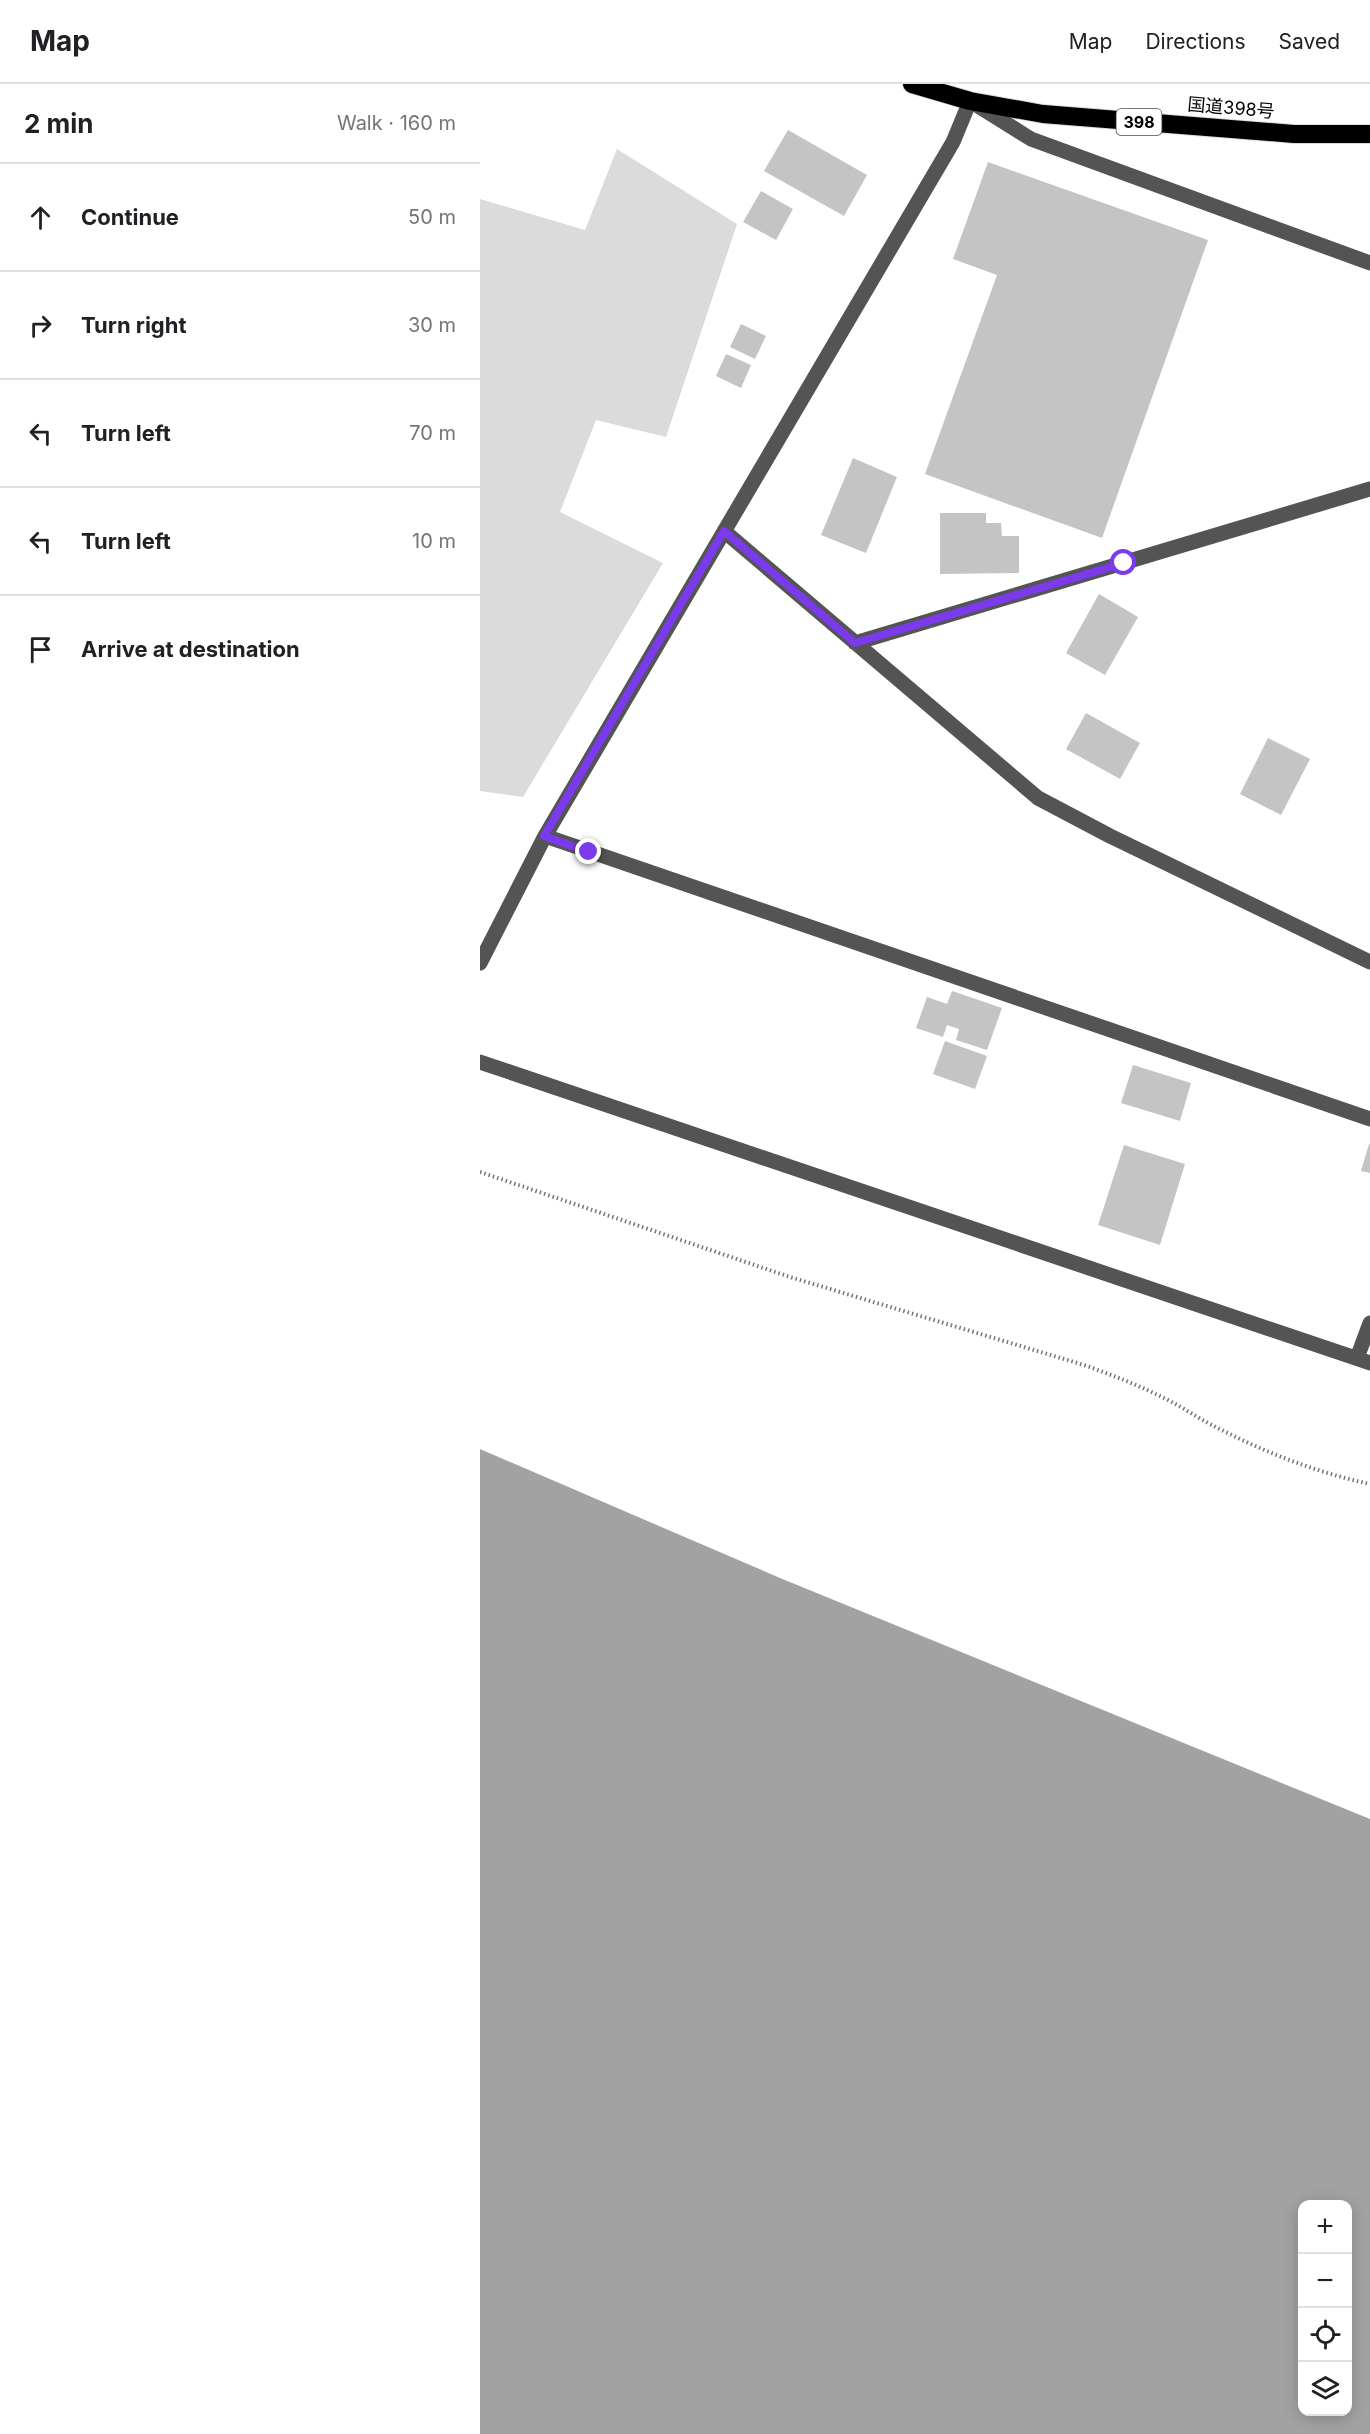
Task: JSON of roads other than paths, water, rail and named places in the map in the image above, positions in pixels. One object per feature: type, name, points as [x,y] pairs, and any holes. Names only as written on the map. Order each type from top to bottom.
[{"type":"highway","name":"国道398号","points":[[912,84],[970,101],[1043,114],[1294,135],[1370,135]]},
{"type":"street","points":[[480,963],[544,836],[952,142],[970,101],[1031,139],[1370,263]]},
{"type":"street","points":[[855,643],[1370,489]]},
{"type":"street","points":[[724,531],[1038,798],[1110,836],[1370,962]]},
{"type":"street","points":[[544,836],[1370,1119]]},
{"type":"street","points":[[480,1062],[1363,1361],[1370,1323]]}]
